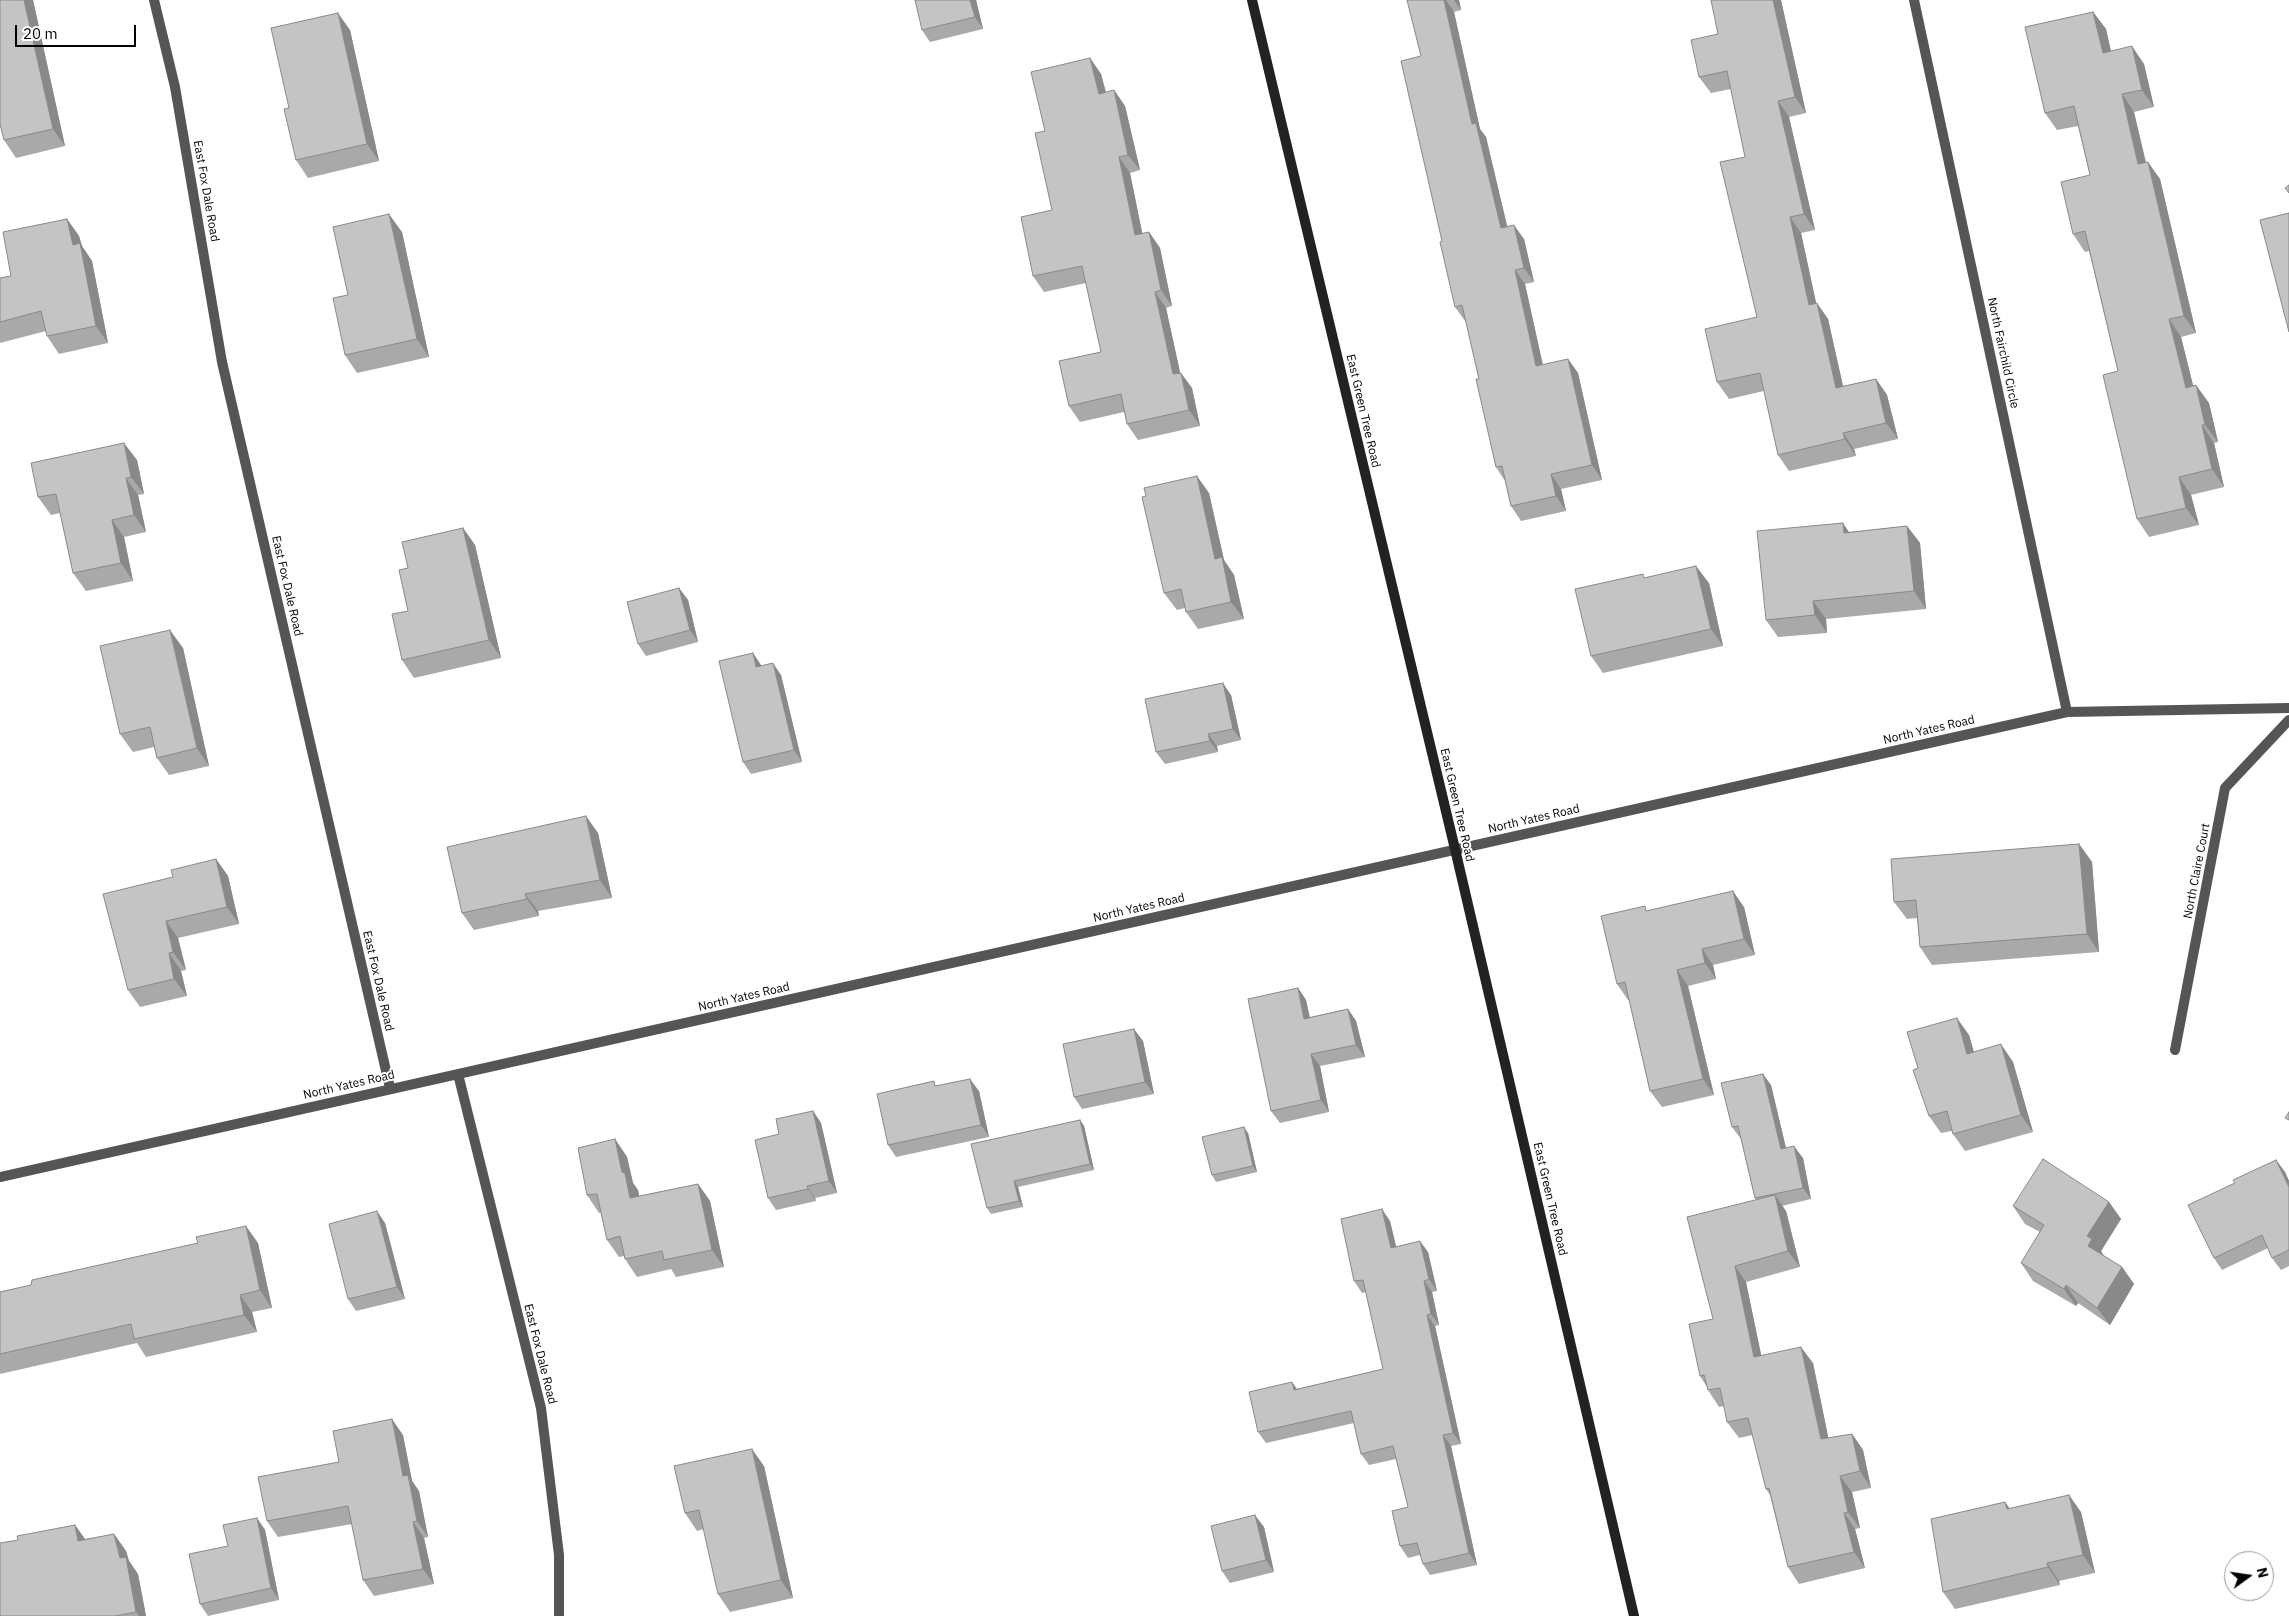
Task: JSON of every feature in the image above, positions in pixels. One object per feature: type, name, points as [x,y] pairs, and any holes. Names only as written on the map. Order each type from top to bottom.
[{"type":"street","name":"East Fox Dale Road","points":[[154,0],[175,87],[222,362],[390,1088]]},
{"type":"street","name":"East Green Tree Road","points":[[1252,0],[1455,849],[1634,1616]]},
{"type":"street","name":"North Fairchild Circle","points":[[1914,0],[2067,712]]},
{"type":"street","name":"North Yates Road","points":[[0,1177],[2067,712],[2289,708]]},
{"type":"street","name":"North Claire Court","points":[[2175,1050],[2225,788],[2289,720]]},
{"type":"street","name":"East Fox Dale Road","points":[[458,1074],[541,1408],[559,1555],[559,1616]]},
{"type":"building","points":[[0,0],[24,0],[53,129],[4,140],[0,124]]},
{"type":"building","points":[[915,0],[970,0],[975,17],[922,30]]},
{"type":"building","points":[[1407,0],[1444,0],[1472,124],[1476,123],[1501,228],[1514,225],[1524,268],[1515,270],[1536,366],[1568,359],[1592,465],[1551,474],[1556,496],[1511,506],[1502,466],[1496,467],[1462,305],[1455,307],[1401,61],[1421,56]]},
{"type":"building","points":[[1711,0],[1773,0],[1795,97],[1778,101],[1804,214],[1790,217],[1809,305],[1817,303],[1836,388],[1876,379],[1886,423],[1843,433],[1845,439],[1778,455],[1760,373],[1717,382],[1705,329],[1757,317],[1720,162],[1745,157],[1727,71],[1699,77],[1691,40],[1718,34]]},
{"type":"building","points":[[2093,12],[2103,53],[2132,46],[2142,90],[2122,94],[2138,164],[2148,162],[2184,316],[2169,319],[2186,388],[2196,385],[2205,425],[2202,425],[2212,469],[2179,477],[2186,508],[2137,519],[2103,375],[2118,371],[2085,231],[2073,234],[2061,182],[2090,175],[2074,106],[2045,113],[2025,27]]},
{"type":"building","points":[[338,13],[367,144],[296,160],[284,109],[289,108],[271,28]]},
{"type":"building","points":[[1090,58],[1099,94],[1114,90],[1128,155],[1119,157],[1135,235],[1149,232],[1161,290],[1155,292],[1173,374],[1181,373],[1189,410],[1127,424],[1121,394],[1069,406],[1059,361],[1101,352],[1082,266],[1033,276],[1021,217],[1052,210],[1035,133],[1045,131],[1031,72]]},
{"type":"building","points":[[2289,185],[2289,193],[2285,188]]},
{"type":"building","points":[[2289,213],[2289,332],[2260,220]]},
{"type":"building","points":[[389,214],[417,339],[345,355],[333,298],[348,295],[333,227]]},
{"type":"building","points":[[67,219],[73,245],[80,243],[96,326],[47,336],[41,311],[0,322],[0,278],[11,276],[3,232]]},
{"type":"building","points":[[124,443],[131,477],[126,478],[134,515],[112,520],[121,563],[73,573],[56,494],[38,497],[31,463]]},
{"type":"building","points":[[1197,476],[1215,559],[1222,557],[1231,602],[1186,612],[1181,589],[1164,593],[1142,497],[1146,496],[1144,488]]},
{"type":"building","points":[[1843,523],[1844,533],[1907,526],[1914,591],[1813,601],[1815,615],[1766,620],[1757,531]]},
{"type":"building","points":[[463,528],[489,640],[402,660],[392,614],[408,611],[399,570],[408,568],[402,542]]},
{"type":"building","points":[[1696,566],[1711,629],[1591,656],[1575,589],[1643,574],[1644,578]]},
{"type":"building","points":[[679,588],[690,630],[638,644],[627,602]]},
{"type":"building","points":[[170,630],[197,748],[157,758],[150,727],[120,734],[100,646]]},
{"type":"building","points":[[753,653],[756,667],[773,663],[794,750],[743,762],[719,661]]},
{"type":"building","points":[[1223,683],[1233,729],[1208,734],[1210,741],[1156,752],[1145,699]]},
{"type":"building","points":[[586,816],[600,880],[525,894],[527,899],[462,913],[447,847]]},
{"type":"building","points":[[2079,844],[2087,934],[1920,947],[1916,900],[1894,902],[1891,859]]},
{"type":"building","points":[[216,859],[227,907],[166,921],[173,952],[169,953],[174,979],[128,990],[103,894],[173,877],[171,870]]},
{"type":"building","points":[[1733,891],[1744,939],[1702,949],[1705,963],[1677,970],[1703,1079],[1650,1091],[1625,982],[1617,984],[1601,916],[1645,906],[1646,911]]},
{"type":"building","points":[[1298,988],[1304,1019],[1348,1009],[1356,1045],[1311,1054],[1321,1100],[1271,1111],[1248,999]]},
{"type":"building","points":[[1957,1018],[1967,1054],[2001,1044],[2021,1115],[1953,1134],[1947,1111],[1929,1116],[1913,1070],[1918,1068],[1907,1032]]},
{"type":"building","points":[[1134,1029],[1145,1082],[1074,1097],[1063,1044]]},
{"type":"building","points":[[1763,1074],[1781,1149],[1794,1146],[1803,1188],[1755,1198],[1738,1126],[1732,1127],[1721,1083]]},
{"type":"building","points":[[970,1079],[981,1125],[888,1145],[877,1094],[934,1081],[935,1086]]},
{"type":"building","points":[[813,1111],[829,1181],[807,1186],[808,1189],[768,1198],[755,1140],[779,1134],[776,1119]]},
{"type":"building","points":[[2289,1112],[2289,1120],[2285,1118]]},
{"type":"building","points":[[1080,1120],[1090,1164],[1014,1181],[1019,1201],[987,1208],[971,1144]]},
{"type":"building","points":[[1244,1127],[1253,1166],[1212,1175],[1202,1137]]},
{"type":"building","points":[[615,1139],[630,1198],[698,1184],[712,1250],[664,1260],[662,1251],[625,1259],[620,1236],[607,1240],[597,1194],[587,1195],[578,1148]]},
{"type":"building","points":[[2043,1159],[2109,1202],[2087,1236],[2092,1239],[2088,1246],[2122,1267],[2097,1308],[2066,1285],[2064,1289],[2021,1263],[2044,1225],[2013,1206]]},
{"type":"building","points":[[2276,1160],[2289,1187],[2289,1250],[2272,1258],[2262,1235],[2214,1258],[2188,1205],[2235,1183],[2233,1180]]},
{"type":"building","points":[[1775,1195],[1788,1251],[1735,1266],[1754,1357],[1801,1347],[1821,1439],[1852,1434],[1860,1471],[1840,1476],[1848,1512],[1844,1513],[1854,1552],[1788,1567],[1769,1488],[1766,1489],[1748,1418],[1727,1422],[1720,1388],[1708,1390],[1704,1375],[1700,1376],[1689,1324],[1713,1319],[1687,1217]]},
{"type":"building","points":[[1382,1209],[1391,1248],[1420,1241],[1429,1279],[1424,1281],[1431,1314],[1427,1315],[1453,1433],[1443,1435],[1469,1553],[1423,1564],[1417,1543],[1400,1546],[1392,1511],[1408,1507],[1393,1446],[1361,1454],[1351,1411],[1258,1432],[1249,1392],[1292,1382],[1294,1390],[1383,1369],[1363,1280],[1354,1281],[1341,1219]]},
{"type":"building","points":[[377,1211],[397,1287],[348,1299],[329,1224]]},
{"type":"building","points":[[246,1226],[260,1290],[240,1295],[244,1315],[134,1339],[131,1324],[0,1354],[0,1292],[31,1285],[32,1280],[198,1243],[196,1237]]},
{"type":"building","points":[[392,1419],[403,1476],[408,1475],[417,1521],[413,1522],[423,1569],[363,1580],[348,1506],[267,1521],[258,1477],[339,1462],[333,1431]]},
{"type":"building","points":[[752,1449],[781,1580],[718,1594],[699,1510],[685,1513],[674,1466]]},
{"type":"building","points":[[2069,1495],[2083,1555],[2047,1563],[2048,1567],[1943,1592],[1931,1519],[2005,1502],[2007,1509]]},
{"type":"building","points":[[1255,1515],[1266,1560],[1222,1571],[1211,1526]]},
{"type":"building","points":[[257,1518],[271,1588],[200,1604],[189,1554],[228,1546],[223,1525]]},
{"type":"building","points":[[75,1525],[78,1541],[114,1534],[120,1558],[126,1557],[136,1612],[115,1616],[0,1616],[0,1543],[18,1540],[17,1536]]}]
